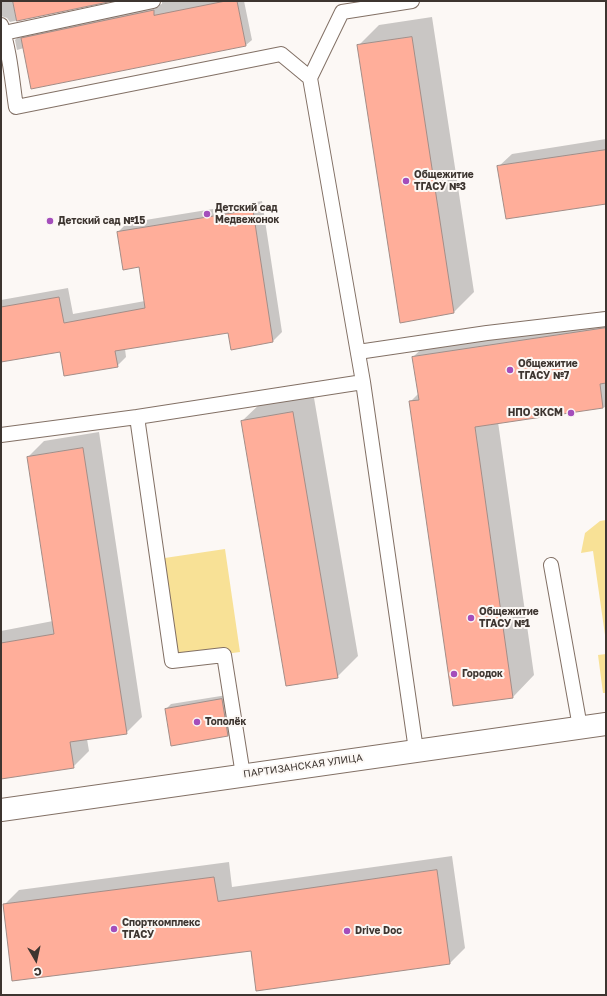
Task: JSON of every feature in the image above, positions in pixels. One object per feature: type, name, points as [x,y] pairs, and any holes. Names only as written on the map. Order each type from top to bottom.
[{"type":"street","name":"ПАРТИЗАНСКАЯ УЛИЦА","points":[[1,810],[606,724]]},
{"type":"lane","points":[[153,1],[2,29],[6,76],[16,107],[281,54],[310,78]]},
{"type":"lane","points":[[412,1],[341,7],[310,78],[364,382],[416,750]]},
{"type":"lane","points":[[358,352],[487,333],[606,319]]},
{"type":"lane","points":[[1,435],[137,417],[364,382]]},
{"type":"lane","points":[[137,417],[172,661],[224,655],[243,775]]},
{"type":"lane","points":[[551,565],[580,727]]},
{"type":"shaded area","points":[[606,520],[606,642],[593,551],[581,553],[585,533],[600,521]]},
{"type":"shaded area","points":[[225,549],[240,652],[172,661],[158,559]]},
{"type":"shaded area","points":[[606,654],[606,693],[603,693],[598,655]]},
{"type":"building","points":[[13,1],[113,1],[17,21]]},
{"type":"building","points":[[226,1],[237,1],[246,46],[31,89],[21,38],[154,10],[154,15]]},
{"type":"building","name":"Общежитие ТГАСУ №3","points":[[412,37],[454,313],[400,323],[357,45]]},
{"type":"building","points":[[606,150],[606,204],[506,219],[497,166]]},
{"type":"building","points":[[253,210],[273,342],[231,350],[228,333],[115,351],[118,367],[64,376],[60,352],[1,362],[1,307],[59,297],[64,323],[145,308],[139,267],[123,270],[117,232]]},
{"type":"building","points":[[606,328],[606,383],[600,384],[603,408],[475,427],[513,698],[453,706],[409,401],[419,400],[412,357]]},
{"type":"building","points":[[293,412],[338,678],[286,686],[241,421]]},
{"type":"building","points":[[83,448],[127,734],[70,742],[74,768],[1,779],[1,643],[54,634],[27,457]]},
{"type":"building","name":"Тополёк","points":[[222,699],[228,736],[171,746],[165,709]]},
{"type":"building","points":[[437,870],[450,964],[256,991],[251,951],[12,981],[3,904],[214,877],[218,901]]},
{"type":"place","name":"Общежитие ТГАСУ №3","points":[[406,181]]},
{"type":"place","name":"Детский сад Медвежонок","points":[[207,214]]},
{"type":"place","name":"Детский сад №15","points":[[50,221]]},
{"type":"place","name":"Общежитие ТГАСУ №7","points":[[510,370]]},
{"type":"place","name":"НПО ЗКСМ","points":[[571,413]]},
{"type":"place","name":"Общежитие ТГАСУ №1","points":[[471,618]]},
{"type":"place","name":"Городок","points":[[454,674]]},
{"type":"place","name":"Тополёк","points":[[197,722]]},
{"type":"place","name":"Спорткомплекс ТГАСУ","points":[[114,929]]},
{"type":"place","name":"Drive Doc","points":[[347,931]]}]
